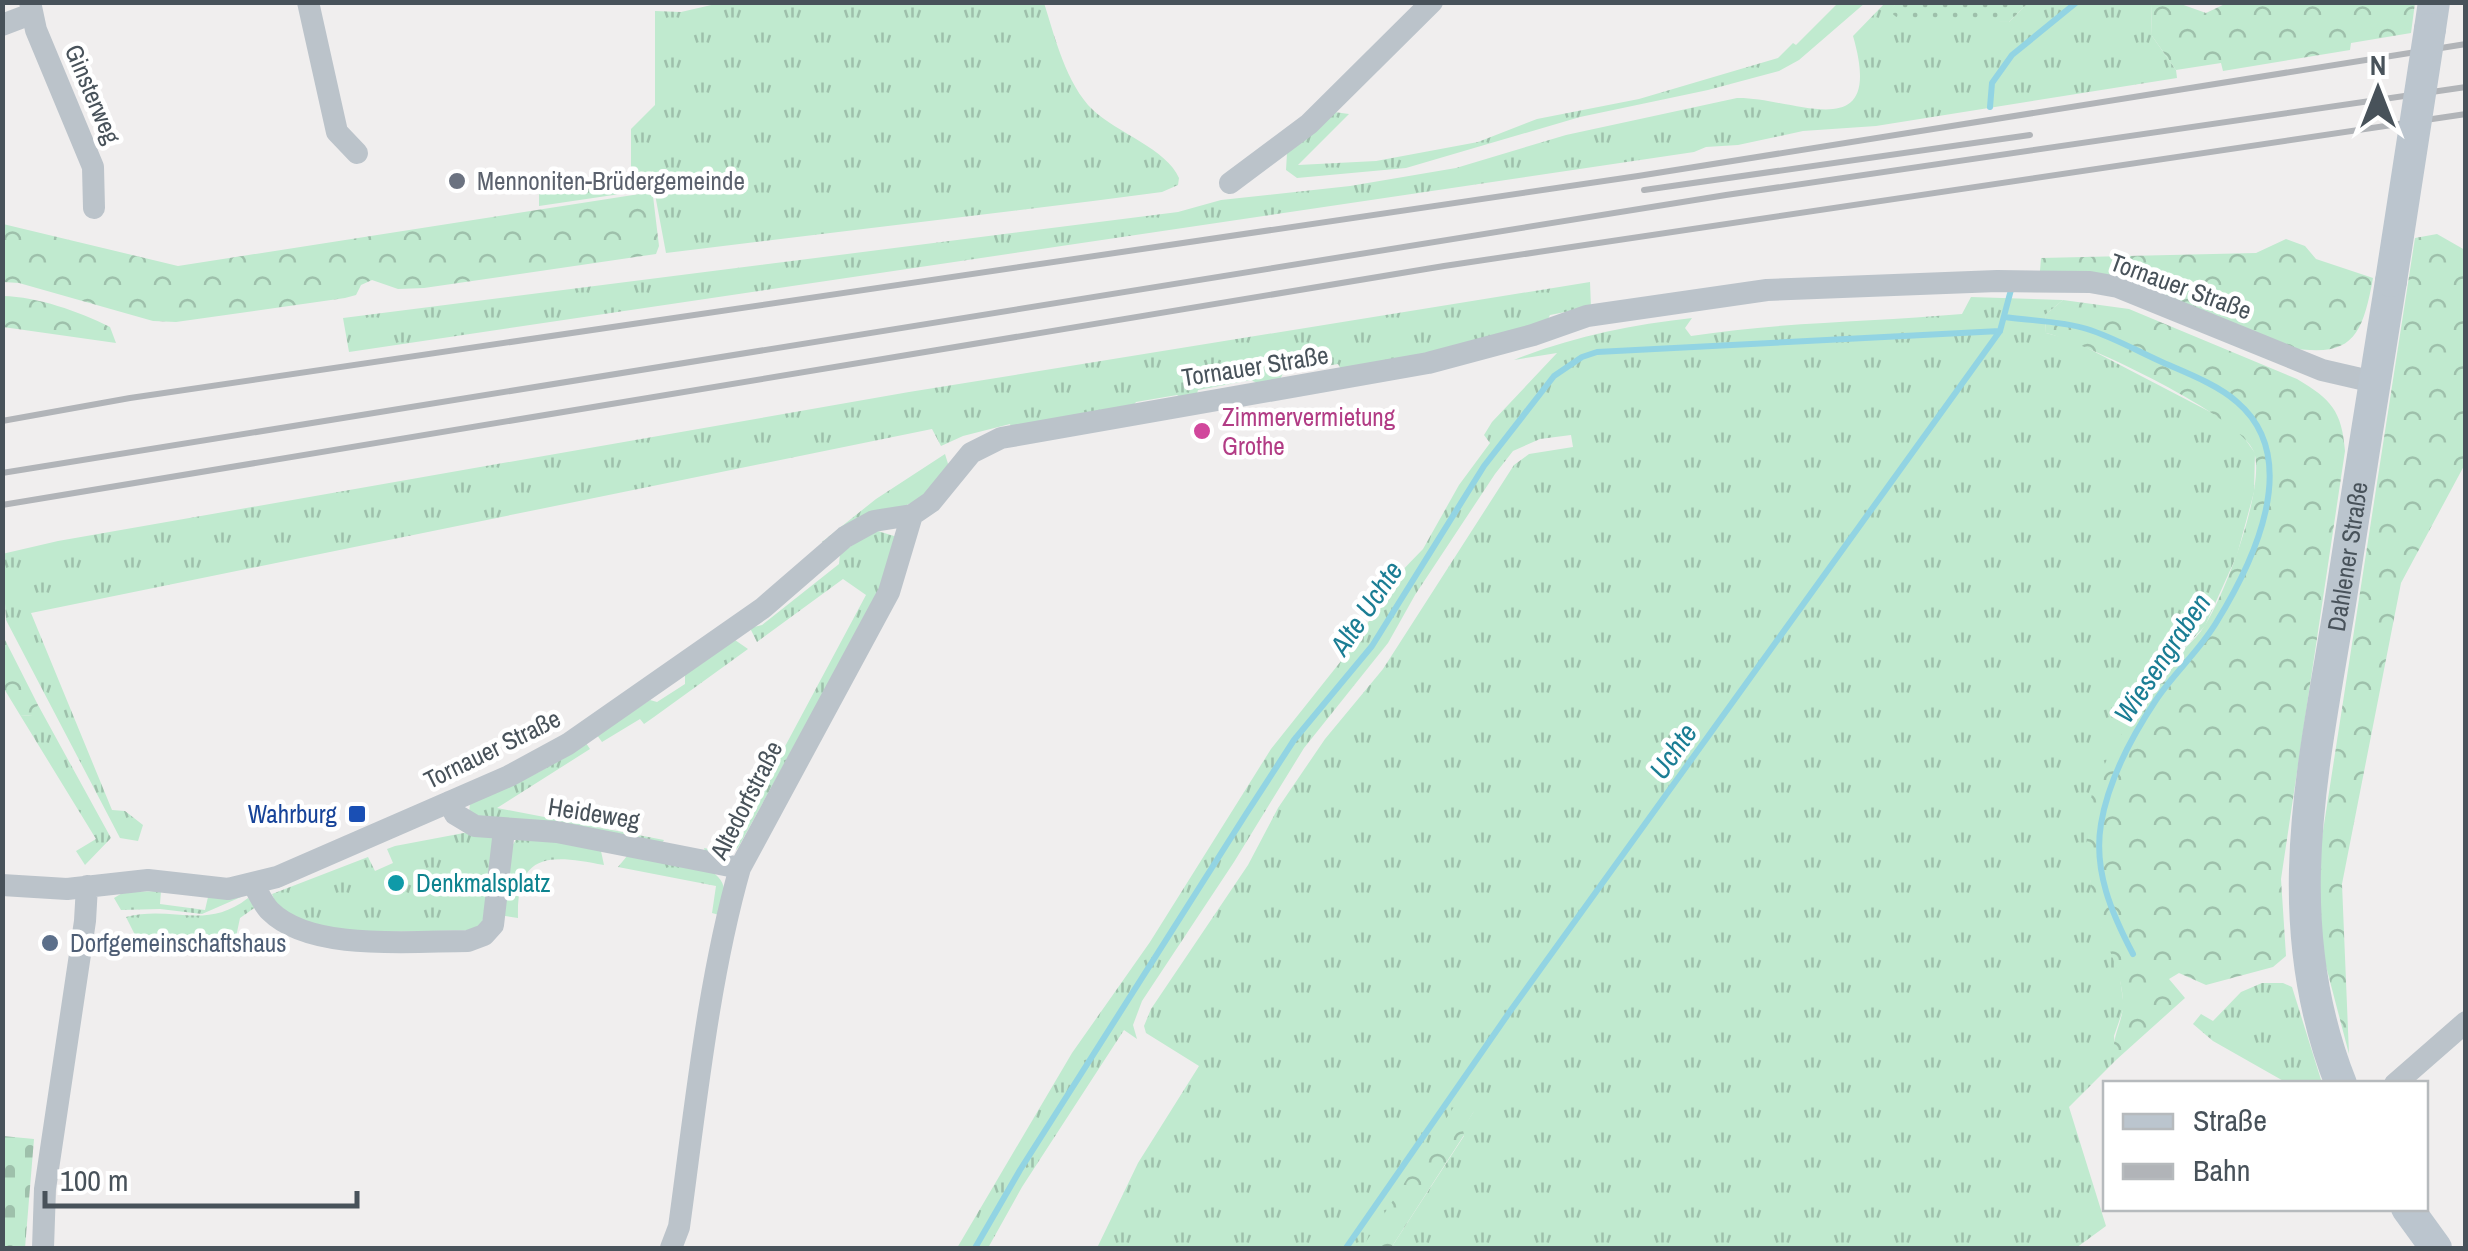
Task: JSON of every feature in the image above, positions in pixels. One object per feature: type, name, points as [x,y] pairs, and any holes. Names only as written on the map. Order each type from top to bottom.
[{"type":"street","points":[[308,2],[337,132],[356,152]]},
{"type":"street","points":[[1230,183],[1310,124],[1432,2]]},
{"type":"street","points":[[2,25],[30,5]]},
{"type":"street","name":"Ginsterweg","points":[[30,5],[94,167],[94,208]]},
{"type":"street","name":"Dahlener Straße","points":[[2340,1081],[2314,999],[2304,932],[2303,866],[2317,748],[2432,16]]},
{"type":"street","name":"Tornauer Straße","points":[[2,884],[42,889],[148,880],[228,888],[253,884],[449,802],[540,761],[598,726],[763,608],[860,528],[874,521],[912,514],[931,502],[971,454],[1001,438],[1428,363],[1533,336],[1587,316],[1767,290],[1996,281],[2090,282],[2118,287],[2322,370],[2374,382]]},
{"type":"street","name":"Altedorfstraße","points":[[671,1248],[678,1227],[731,899],[740,868],[889,592],[912,514]]},
{"type":"street","name":"Heideweg","points":[[449,802],[455,814],[475,826],[573,834],[740,868]]},
{"type":"street","points":[[253,884],[268,910],[291,926],[319,936],[468,941],[484,936],[493,926],[504,830]]},
{"type":"street","points":[[43,1248],[44,1189],[87,886]]},
{"type":"street","points":[[2398,1081],[2466,1022]]},
{"type":"street","points":[[2408,1211],[2436,1248]]},
{"type":"green space","points":[[1897,2],[2028,3],[2009,22],[1900,20],[1889,11]]},
{"type":"green space","points":[[720,3],[1044,3],[1062,60],[1084,99],[1103,118],[1164,158],[1179,178],[1178,185],[1162,192],[666,253],[654,189],[539,206],[539,180],[631,179],[631,129],[655,105],[655,11],[681,12]]},
{"type":"green space","points":[[1838,3],[1865,3],[1799,60],[1779,71],[1580,117],[1406,168],[1297,178],[1286,170],[1287,153],[1334,112],[1349,114],[1298,165],[1376,161],[1478,142],[1537,119],[1639,99],[1778,58]]},
{"type":"green space","points":[[1885,3],[1897,3],[1890,11],[2009,22],[2028,3],[2158,3],[2151,5],[2152,36],[2176,70],[2177,78],[1876,126],[1803,131],[1694,152],[349,352],[343,318],[1178,212],[1221,200],[1350,186],[1456,168],[1566,135],[1737,98],[1829,109],[1846,105],[1857,94],[1860,71],[1853,36]]},
{"type":"green space","points":[[2178,3],[2206,13],[2227,3],[2415,3],[2411,33],[2351,43],[2350,50],[2223,71],[2221,63],[2176,70],[2152,36],[2151,4]]},
{"type":"green space","points":[[646,193],[653,196],[659,246],[656,254],[424,288],[398,289],[372,280],[361,285],[356,295],[345,298],[176,322],[153,321],[19,283],[3,282],[3,224],[178,266]]},
{"type":"green space","points":[[2437,234],[2465,250],[2465,464],[2401,583],[2342,884],[2349,1054],[2321,947],[2316,876],[2415,238]]},
{"type":"green space","points":[[2286,239],[2305,246],[2316,259],[2373,278],[2358,329],[2340,346],[2326,350],[2286,347],[2040,271],[2041,258],[2256,253]]},
{"type":"green space","points":[[1590,282],[1591,307],[1550,315],[1543,329],[1342,371],[1338,364],[1283,373],[1279,382],[1261,385],[1251,380],[1198,390],[1196,397],[1183,399],[1177,395],[1011,428],[1010,424],[941,446],[932,429],[31,613],[112,810],[125,811],[143,825],[138,841],[120,838],[6,620],[2,554],[58,541],[909,392]]},
{"type":"green space","points":[[3,296],[44,302],[85,316],[110,327],[116,343],[3,327]]},
{"type":"green space","points":[[1971,297],[2063,300],[2045,315],[2046,333],[2072,340],[2216,415],[2240,432],[2255,453],[2254,492],[2237,555],[2205,626],[2161,672],[2090,879],[2102,928],[2119,971],[2124,1007],[2114,1036],[2116,1060],[2069,1107],[2106,1226],[2076,1248],[1391,1248],[1464,1136],[1462,1130],[1474,1111],[1362,1248],[1097,1248],[1138,1163],[1199,1066],[1146,1033],[1144,1026],[1151,1009],[1248,865],[1278,808],[1325,739],[1383,669],[1514,465],[1529,454],[1573,447],[1571,435],[1540,439],[1513,451],[1495,474],[1388,643],[1304,748],[1142,1001],[1133,1025],[1137,1039],[1124,1030],[1022,1187],[988,1248],[957,1248],[1072,1053],[1150,942],[1271,749],[1357,641],[1394,579],[1423,549],[1459,485],[1490,443],[1484,435],[1492,422],[1557,353],[1514,360],[1579,338],[1669,321],[1692,318],[1685,328],[1691,336],[1962,314]]},
{"type":"green space","points":[[2063,300],[2129,309],[2297,379],[2333,408],[2345,451],[2281,879],[2286,956],[2273,967],[2206,985],[2179,973],[2169,979],[2185,998],[2116,1060],[2114,1045],[2123,1010],[2122,992],[2090,877],[2087,822],[2094,787],[2147,692],[2201,631],[2213,610],[2242,540],[2256,468],[2254,452],[2243,437],[2193,401],[2126,366],[2046,333],[2045,315]]},
{"type":"green space","points":[[945,454],[949,467],[925,496],[826,545],[822,542],[876,499]]},
{"type":"green space","points":[[878,531],[894,536],[897,541],[892,568],[738,848],[728,857],[707,857],[704,848],[728,853],[866,595],[843,579],[757,642],[750,628],[762,625],[839,564],[840,554]]},
{"type":"green space","points":[[3,636],[38,705],[33,716],[20,715],[3,687]]},
{"type":"green space","points":[[735,640],[748,649],[644,724],[640,719],[602,742],[597,735],[650,700],[657,702],[685,684],[685,675]]},
{"type":"green space","points":[[38,705],[111,838],[85,865],[76,851],[96,839],[20,715],[32,716]]},
{"type":"green space","points":[[586,743],[590,749],[497,808],[664,840],[659,848],[469,814],[470,803],[539,772]]},
{"type":"green space","name":"Denkmalsplatz","points":[[469,832],[493,838],[496,846],[481,930],[334,933],[279,912],[272,894],[368,857],[375,871],[393,863],[387,849]]},
{"type":"green space","points":[[525,835],[601,851],[604,865],[553,859],[541,862],[523,880],[518,918],[499,915],[512,846]]},
{"type":"green space","points":[[627,856],[712,872],[723,886],[723,916],[712,913],[716,886],[618,867]]},
{"type":"green space","points":[[161,891],[160,904],[205,910],[208,897],[241,897],[202,914],[121,910],[114,898],[124,892]]},
{"type":"green space","points":[[248,898],[257,906],[240,918],[232,956],[135,952],[135,935],[126,917],[218,913]]},
{"type":"green space","points":[[2262,983],[2292,987],[2321,1081],[2283,1081],[2213,1041],[2193,1024],[2201,1014],[2213,1021],[2241,992]]},
{"type":"green space","points":[[1459,1099],[1474,1111],[1464,1135],[1391,1248],[1362,1248]]},
{"type":"green space","points":[[3,1136],[34,1139],[25,1248],[3,1248]]},
{"type":"waterway","name":"Uchte","points":[[1990,107],[1992,83],[2012,55],[2077,2]]},
{"type":"waterway","name":"Uchte","points":[[1346,1248],[1511,1010],[2000,331],[2012,286]]},
{"type":"waterway","name":"Wiesengraben","points":[[2005,317],[2087,329],[2212,385],[2237,402],[2257,425],[2267,452],[2270,481],[2266,511],[2244,571],[2209,633],[2163,690],[2138,729],[2104,808],[2099,841],[2102,875],[2133,954]]},
{"type":"waterway","name":"Alte Uchte","points":[[975,1248],[1020,1170],[1294,740],[1372,646],[1484,466],[1554,376],[1597,352],[2000,331]]},
{"type":"railway","points":[[2,421],[130,398],[1638,176],[2466,44]]},
{"type":"railway","points":[[2,473],[1726,195],[2466,87]]},
{"type":"railway","points":[[2,505],[1444,266],[2466,114]]},
{"type":"railway","points":[[1644,190],[2030,135]]},
{"type":"place","name":"Mennoniten-Brüdergemeinde","points":[[457,181]]},
{"type":"place","name":"Zimmervermietung Grothe","points":[[1202,431]]},
{"type":"place","name":"Wahrburg","points":[[357,814]]},
{"type":"place","name":"Denkmalsplatz","points":[[396,883]]},
{"type":"place","name":"Dorfgemeinschaftshaus","points":[[50,943]]}]
